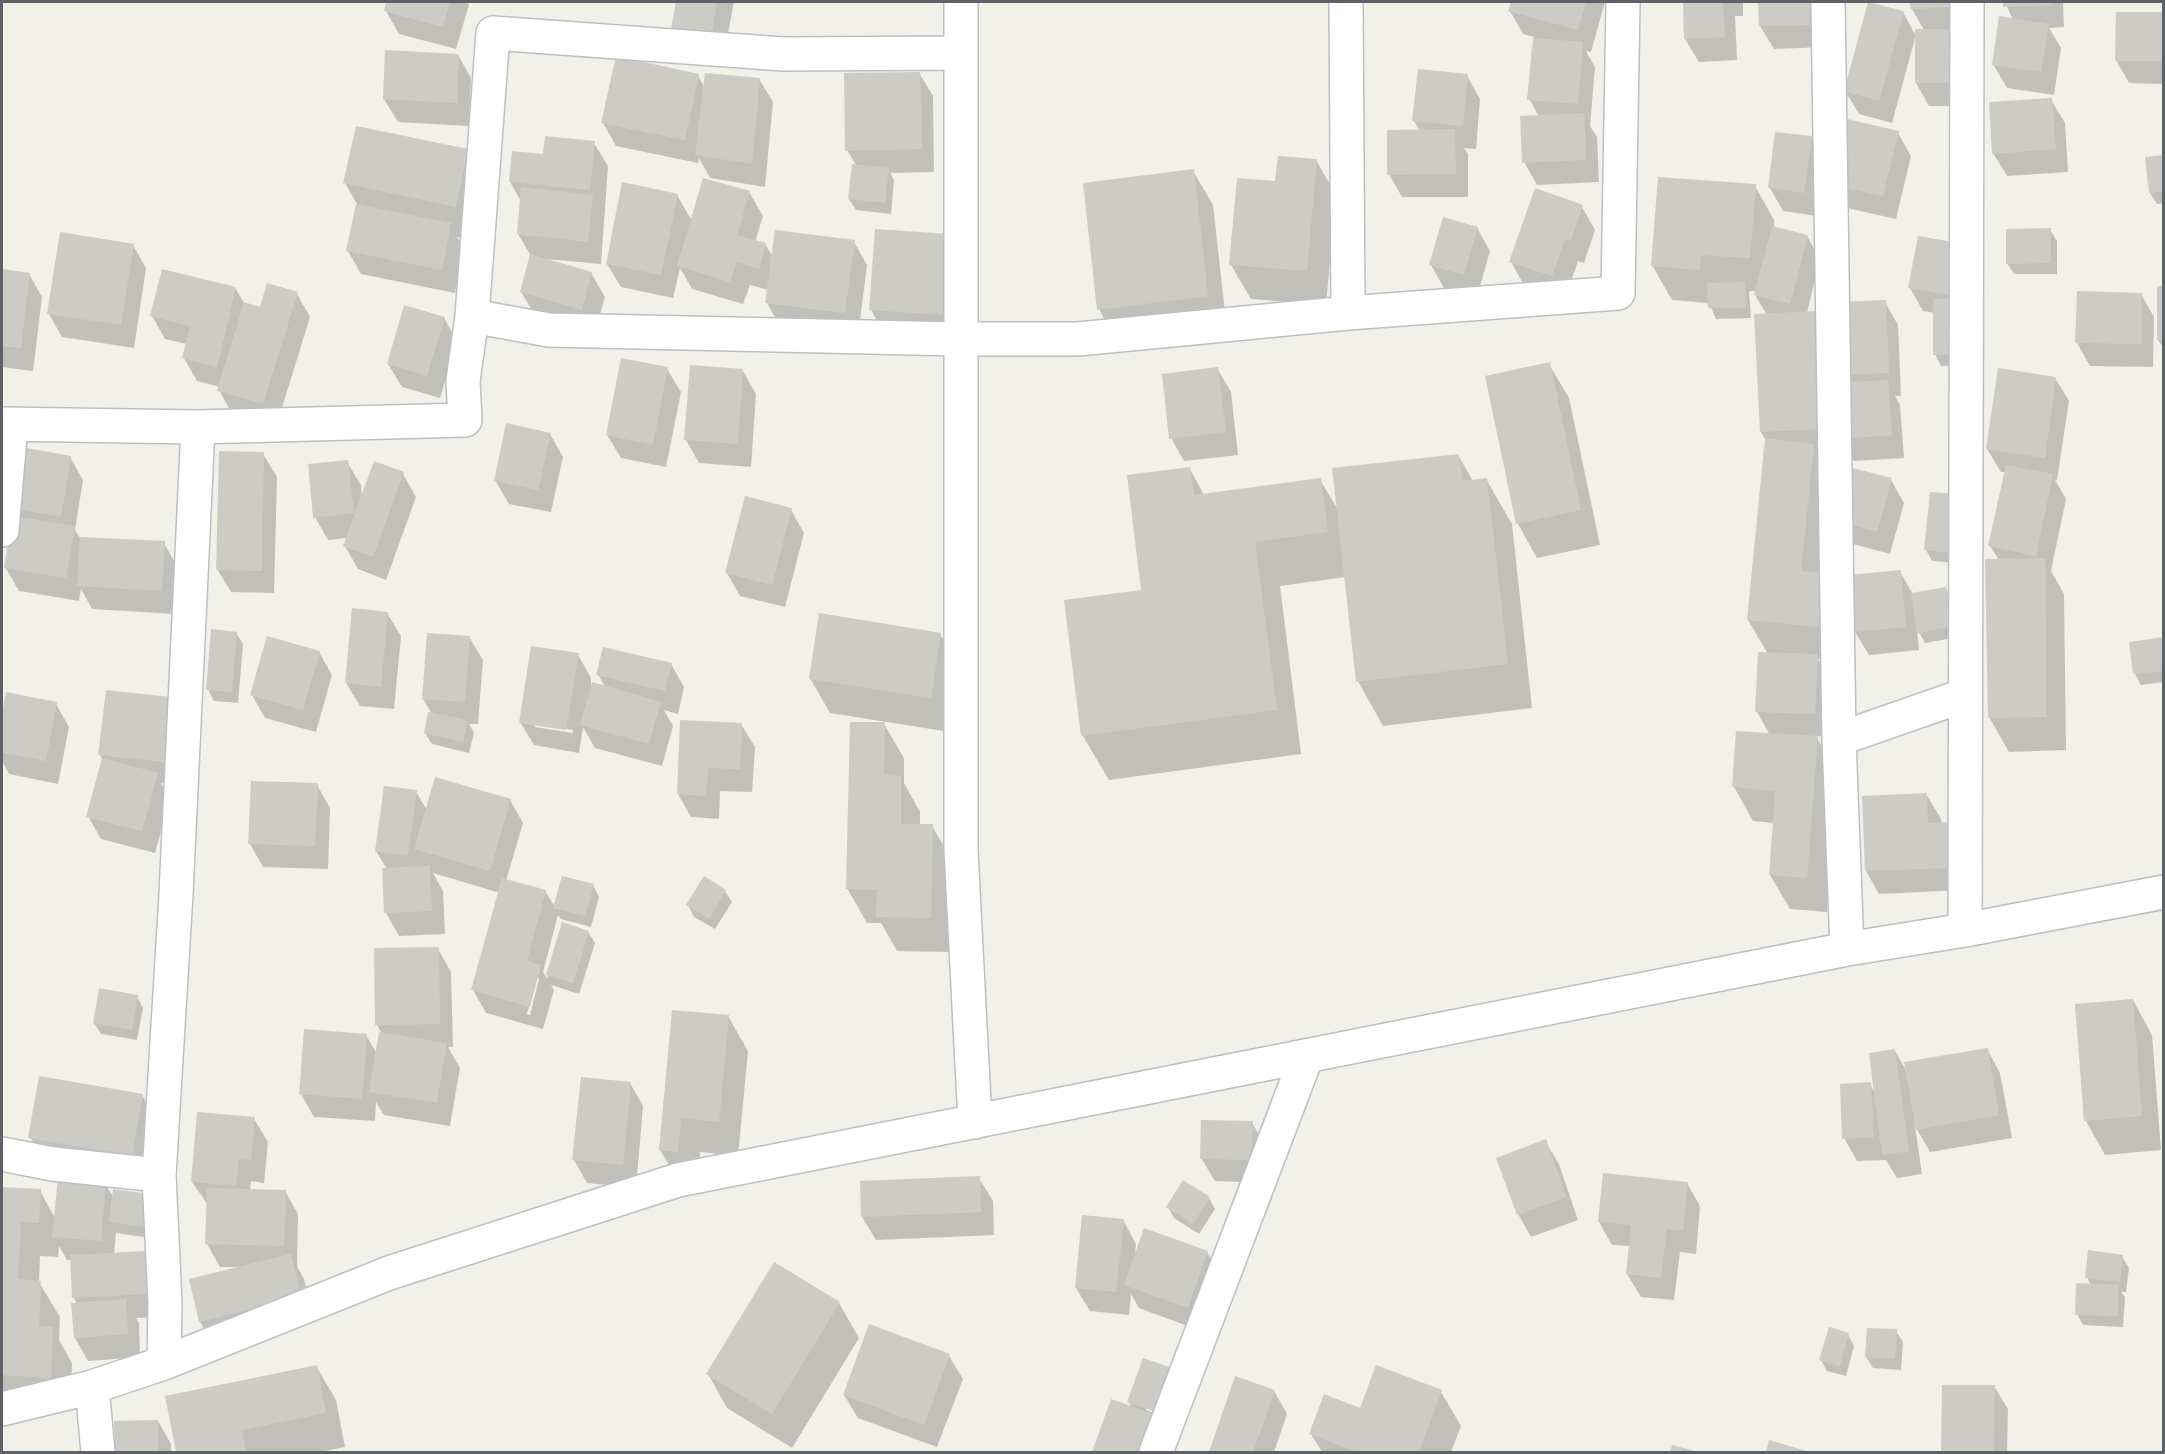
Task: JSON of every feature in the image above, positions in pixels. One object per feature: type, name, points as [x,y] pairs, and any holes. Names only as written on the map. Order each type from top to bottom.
[{"type":"street","points":[[961,2],[959,339],[961,851],[975,1122]]},
{"type":"street","points":[[1346,2],[1348,313]]},
{"type":"street","points":[[472,316],[549,330],[959,339],[1078,339],[1348,313],[1618,293],[1623,2]]},
{"type":"street","points":[[1828,2],[1839,739],[1847,949]]},
{"type":"street","points":[[1965,930],[1967,2]]},
{"type":"street","points":[[2,530],[6,425],[198,428],[465,420],[463,381],[472,316],[493,33],[783,54],[961,52]]},
{"type":"street","points":[[164,1363],[165,1303],[159,1175],[176,894],[198,428]]},
{"type":"street","points":[[1839,739],[1965,695]]},
{"type":"street","points":[[2,1409],[92,1387],[164,1363],[390,1273],[678,1180],[1306,1058],[1847,949],[1965,930],[2163,892]]},
{"type":"street","points":[[1156,1452],[1306,1058]]},
{"type":"street","points":[[2,1154],[53,1164],[159,1175]]},
{"type":"street","points":[[92,1387],[98,1452]]},
{"type":"building","points":[[386,2],[450,2],[443,27],[384,11]]},
{"type":"building","points":[[676,2],[717,2],[711,37],[671,29]]},
{"type":"building","points":[[1511,2],[1586,2],[1578,30],[1508,11]]},
{"type":"building","points":[[1683,2],[1723,2],[1725,37],[1684,39]]},
{"type":"building","points":[[1758,2],[1813,2],[1813,25],[1759,26]]},
{"type":"building","points":[[1868,2],[1904,11],[1879,101],[1844,91]]},
{"type":"building","points":[[1910,2],[1959,2],[1959,7],[1910,9]]},
{"type":"building","points":[[2003,2],[2052,2],[2052,5],[2003,7]]},
{"type":"building","points":[[2116,12],[2164,12],[2164,61],[2115,61]]},
{"type":"building","points":[[1999,16],[2049,24],[2041,72],[1992,65]]},
{"type":"building","points":[[1915,29],[1966,29],[1966,83],[1915,83]]},
{"type":"building","points":[[1533,38],[1583,42],[1578,104],[1527,100]]},
{"type":"building","points":[[385,50],[459,54],[457,103],[383,99]]},
{"type":"building","points":[[616,56],[699,74],[685,140],[601,123]]},
{"type":"building","points":[[1418,69],[1468,74],[1463,126],[1412,121]]},
{"type":"building","points":[[920,72],[922,149],[845,151],[844,73]]},
{"type":"building","points":[[705,73],[760,78],[752,164],[695,155]]},
{"type":"building","points":[[2052,98],[2056,149],[1992,154],[1989,102]]},
{"type":"building","points":[[1584,113],[1586,160],[1522,163],[1520,116]]},
{"type":"building","points":[[1847,119],[1899,131],[1883,196],[1832,185]]},
{"type":"building","points":[[356,126],[468,149],[456,207],[343,183]]},
{"type":"building","points":[[1455,129],[1456,174],[1387,175],[1387,130]]},
{"type":"building","points":[[1775,132],[1812,136],[1804,193],[1768,188]]},
{"type":"building","points":[[545,136],[595,141],[590,190],[509,182],[512,151],[543,154]]},
{"type":"building","points":[[2164,155],[2164,192],[2149,193],[2145,157]]},
{"type":"building","points":[[1278,156],[1317,159],[1307,271],[1229,265],[1237,178],[1275,181]]},
{"type":"building","points":[[852,164],[889,168],[885,203],[848,199]]},
{"type":"building","points":[[1194,169],[1208,296],[1097,310],[1083,183]]},
{"type":"building","points":[[1658,177],[1756,184],[1750,258],[1701,255],[1700,270],[1651,266]]},
{"type":"building","points":[[703,178],[750,191],[737,235],[766,243],[759,269],[737,262],[730,282],[677,266]]},
{"type":"building","points":[[622,182],[678,194],[661,275],[606,264]]},
{"type":"building","points":[[521,187],[593,195],[588,242],[517,234]]},
{"type":"building","points":[[1535,188],[1583,205],[1571,240],[1565,239],[1552,276],[1509,262]]},
{"type":"building","points":[[356,204],[451,223],[442,270],[346,251]]},
{"type":"building","points":[[1443,217],[1478,227],[1464,275],[1429,265]]},
{"type":"building","points":[[1772,226],[1808,235],[1790,304],[1754,295]]},
{"type":"building","points":[[2051,228],[2051,263],[2006,264],[2006,229]]},
{"type":"building","points":[[875,229],[950,234],[944,315],[869,310]]},
{"type":"building","points":[[775,230],[855,240],[845,313],[765,303]]},
{"type":"building","points":[[60,232],[134,244],[121,325],[47,314]]},
{"type":"building","points":[[1918,236],[1959,243],[1949,295],[1908,288]]},
{"type":"building","points":[[530,254],[592,272],[582,310],[520,292]]},
{"type":"building","points":[[2,269],[30,273],[21,348],[2,346]]},
{"type":"building","points":[[162,269],[236,287],[217,367],[182,358],[190,326],[150,316]]},
{"type":"building","points":[[1745,282],[1746,308],[1708,308],[1707,283]]},
{"type":"building","points":[[267,283],[298,292],[263,404],[217,391],[244,302],[260,307]]},
{"type":"building","points":[[2157,286],[2164,286],[2164,340],[2157,340]]},
{"type":"building","points":[[2077,291],[2142,293],[2141,344],[2075,343]]},
{"type":"building","points":[[1933,299],[1957,299],[1957,354],[1933,355]]},
{"type":"building","points":[[1886,300],[1889,373],[1845,375],[1841,302]]},
{"type":"building","points":[[404,305],[445,317],[427,376],[387,364]]},
{"type":"building","points":[[1817,311],[1822,429],[1760,432],[1754,314]]},
{"type":"building","points":[[621,358],[668,367],[653,445],[606,435]]},
{"type":"building","points":[[1550,362],[1581,510],[1516,524],[1485,376]]},
{"type":"building","points":[[690,365],[743,369],[738,444],[684,440]]},
{"type":"building","points":[[1218,367],[1226,432],[1169,439],[1162,374]]},
{"type":"building","points":[[1998,368],[2056,377],[2045,458],[1986,449]]},
{"type":"building","points":[[1888,380],[1892,435],[1839,439],[1835,383]]},
{"type":"building","points":[[506,423],[551,433],[538,490],[494,481]]},
{"type":"building","points":[[1765,438],[1814,444],[1801,571],[1824,573],[1818,627],[1747,620]]},
{"type":"building","points":[[21,447],[71,456],[61,517],[11,508]]},
{"type":"building","points":[[219,451],[264,452],[262,571],[216,570]]},
{"type":"building","points":[[1459,454],[1462,481],[1487,478],[1508,664],[1356,682],[1332,468]]},
{"type":"building","points":[[348,460],[354,513],[313,518],[308,464]]},
{"type":"building","points":[[374,461],[404,472],[373,557],[343,546]]},
{"type":"building","points":[[2006,465],[2053,474],[2036,556],[1988,546]]},
{"type":"building","points":[[1190,467],[1194,495],[1321,478],[1328,532],[1255,542],[1277,710],[1081,736],[1064,600],[1141,590],[1127,475]]},
{"type":"building","points":[[1853,468],[1892,478],[1877,532],[1838,521]]},
{"type":"building","points":[[1930,492],[1958,494],[1952,553],[1924,550]]},
{"type":"building","points":[[745,496],[792,508],[772,585],[725,573]]},
{"type":"building","points":[[12,516],[75,526],[66,578],[4,568]]},
{"type":"building","points":[[80,537],[165,541],[162,591],[77,586]]},
{"type":"building","points":[[2045,558],[2047,717],[1988,718],[1985,559]]},
{"type":"building","points":[[1901,570],[1906,627],[1854,632],[1849,575]]},
{"type":"building","points":[[1946,587],[1954,626],[1917,633],[1911,593]]},
{"type":"building","points":[[352,608],[388,612],[381,687],[345,683]]},
{"type":"building","points":[[819,613],[941,633],[931,698],[809,679]]},
{"type":"building","points":[[211,629],[237,632],[232,692],[206,690]]},
{"type":"building","points":[[427,633],[470,636],[465,702],[422,699]]},
{"type":"building","points":[[267,636],[320,651],[303,710],[250,695]]},
{"type":"building","points":[[2164,637],[2164,671],[2133,674],[2129,642]]},
{"type":"building","points":[[531,646],[579,653],[566,730],[519,723]]},
{"type":"building","points":[[603,647],[672,663],[665,691],[596,675]]},
{"type":"building","points":[[1758,652],[1818,654],[1815,714],[1755,712]]},
{"type":"building","points":[[592,682],[661,702],[649,744],[580,725]]},
{"type":"building","points":[[106,690],[171,697],[165,762],[98,755]]},
{"type":"building","points":[[6,692],[57,702],[46,761],[2,753],[2,713]]},
{"type":"building","points":[[428,712],[468,720],[463,742],[424,733]]},
{"type":"building","points":[[680,720],[742,723],[740,769],[708,768],[706,796],[677,794]]},
{"type":"building","points":[[850,722],[885,722],[884,775],[901,776],[901,824],[933,824],[931,918],[876,917],[877,890],[846,889]]},
{"type":"building","points":[[1736,731],[1818,736],[1807,878],[1769,875],[1775,791],[1732,787]]},
{"type":"building","points":[[102,758],[158,773],[142,831],[86,817]]},
{"type":"building","points":[[435,777],[511,799],[490,871],[414,849]]},
{"type":"building","points":[[251,781],[318,783],[315,846],[248,844]]},
{"type":"building","points":[[384,786],[417,790],[408,856],[375,851]]},
{"type":"building","points":[[1927,793],[1928,823],[1949,822],[1950,868],[1865,871],[1862,796]]},
{"type":"building","points":[[430,866],[432,911],[384,913],[382,868]]},
{"type":"building","points":[[562,876],[594,884],[585,916],[553,908]]},
{"type":"building","points":[[704,876],[726,890],[709,919],[686,905]]},
{"type":"building","points":[[502,878],[546,890],[527,961],[541,965],[530,1007],[471,990]]},
{"type":"building","points":[[562,922],[589,931],[573,983],[546,975]]},
{"type":"building","points":[[439,947],[440,1024],[375,1025],[374,948]]},
{"type":"building","points":[[99,988],[138,995],[132,1030],[93,1023]]},
{"type":"building","points":[[2133,999],[2142,1116],[2084,1121],[2075,1004]]},
{"type":"building","points":[[672,1010],[729,1015],[719,1122],[681,1118],[678,1152],[659,1150]]},
{"type":"building","points":[[304,1029],[367,1034],[362,1099],[299,1094]]},
{"type":"building","points":[[379,1032],[447,1043],[437,1103],[369,1092]]},
{"type":"building","points":[[1988,1048],[1999,1115],[1916,1130],[1904,1062]]},
{"type":"building","points":[[1895,1049],[1909,1151],[1882,1155],[1869,1053]]},
{"type":"building","points":[[39,1076],[143,1094],[132,1156],[28,1138]]},
{"type":"building","points":[[581,1077],[631,1082],[623,1165],[572,1160]]},
{"type":"building","points":[[1871,1082],[1874,1137],[1842,1139],[1840,1084]]},
{"type":"building","points":[[197,1112],[255,1117],[251,1160],[239,1159],[236,1186],[191,1182]]},
{"type":"building","points":[[1201,1120],[1253,1121],[1251,1160],[1200,1159]]},
{"type":"building","points":[[1546,1139],[1566,1197],[1517,1215],[1496,1158]]},
{"type":"building","points":[[1603,1173],[1688,1182],[1683,1231],[1667,1229],[1661,1278],[1626,1274],[1631,1225],[1598,1222]]},
{"type":"building","points":[[980,1176],[981,1212],[861,1217],[860,1181]]},
{"type":"building","points":[[58,1178],[106,1182],[101,1241],[52,1237]]},
{"type":"building","points":[[1183,1180],[1210,1197],[1193,1224],[1166,1207]]},
{"type":"building","points":[[2,1187],[41,1189],[39,1223],[21,1222],[18,1279],[41,1281],[39,1326],[53,1327],[51,1378],[2,1375]]},
{"type":"building","points":[[207,1188],[286,1190],[284,1246],[205,1244]]},
{"type":"building","points":[[113,1189],[150,1194],[145,1227],[109,1222]]},
{"type":"building","points":[[1082,1215],[1124,1219],[1116,1292],[1075,1288]]},
{"type":"building","points":[[1144,1228],[1208,1251],[1188,1308],[1124,1285]]},
{"type":"building","points":[[2088,1250],[2123,1255],[2120,1282],[2085,1278]]},
{"type":"building","points":[[145,1251],[148,1294],[72,1298],[70,1255]]},
{"type":"building","points":[[291,1254],[302,1297],[199,1322],[189,1279]]},
{"type":"building","points":[[774,1262],[840,1302],[772,1414],[706,1374]]},
{"type":"building","points":[[2076,1283],[2119,1285],[2118,1316],[2075,1315]]},
{"type":"building","points":[[126,1299],[128,1334],[74,1338],[71,1303]]},
{"type":"building","points":[[869,1324],[950,1354],[924,1425],[843,1395]]},
{"type":"building","points":[[1829,1327],[1849,1333],[1840,1366],[1819,1360]]},
{"type":"building","points":[[1867,1328],[1897,1329],[1895,1359],[1865,1357]]},
{"type":"building","points":[[1143,1358],[1181,1371],[1165,1415],[1127,1402]]},
{"type":"building","points":[[317,1365],[326,1413],[242,1430],[246,1452],[176,1452],[165,1396]]},
{"type":"building","points":[[1376,1365],[1442,1390],[1419,1452],[1357,1452],[1309,1434],[1324,1394],[1360,1408]]},
{"type":"building","points":[[1235,1376],[1275,1390],[1253,1452],[1209,1452]]},
{"type":"building","points":[[1942,1385],[1995,1385],[1994,1452],[1941,1452]]},
{"type":"building","points":[[1111,1399],[1159,1416],[1146,1452],[1092,1452]]},
{"type":"building","points":[[158,1420],[159,1452],[115,1452],[114,1421]]},
{"type":"building","points":[[1769,1440],[1810,1452],[1766,1452]]},
{"type":"building","points":[[1672,1445],[1699,1452],[1670,1452]]}]
